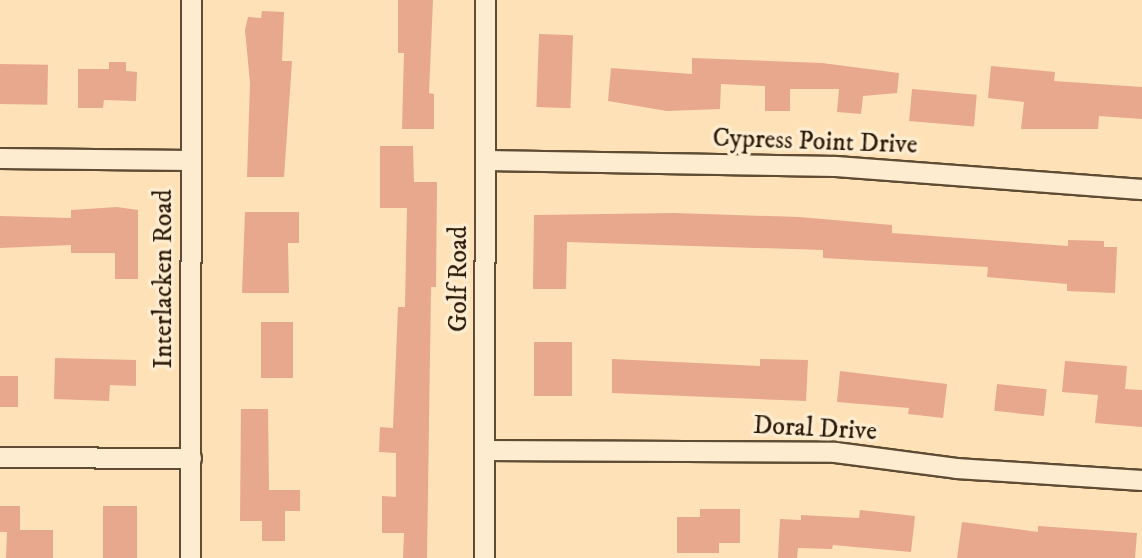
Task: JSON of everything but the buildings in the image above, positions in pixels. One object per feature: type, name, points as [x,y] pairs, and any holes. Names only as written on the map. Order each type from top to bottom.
[{"type":"street","name":"Interlacken Road","points":[[190,558],[191,0]]},
{"type":"street","name":"Golf Road","points":[[484,558],[485,0]]},
{"type":"street","points":[[0,158],[191,160]]},
{"type":"street","name":"Cypress Point Drive","points":[[485,160],[835,166],[1142,190]]},
{"type":"street","name":"Doral Drive","points":[[485,450],[835,452],[956,468],[1142,480]]},
{"type":"street","points":[[0,457],[191,458]]}]
